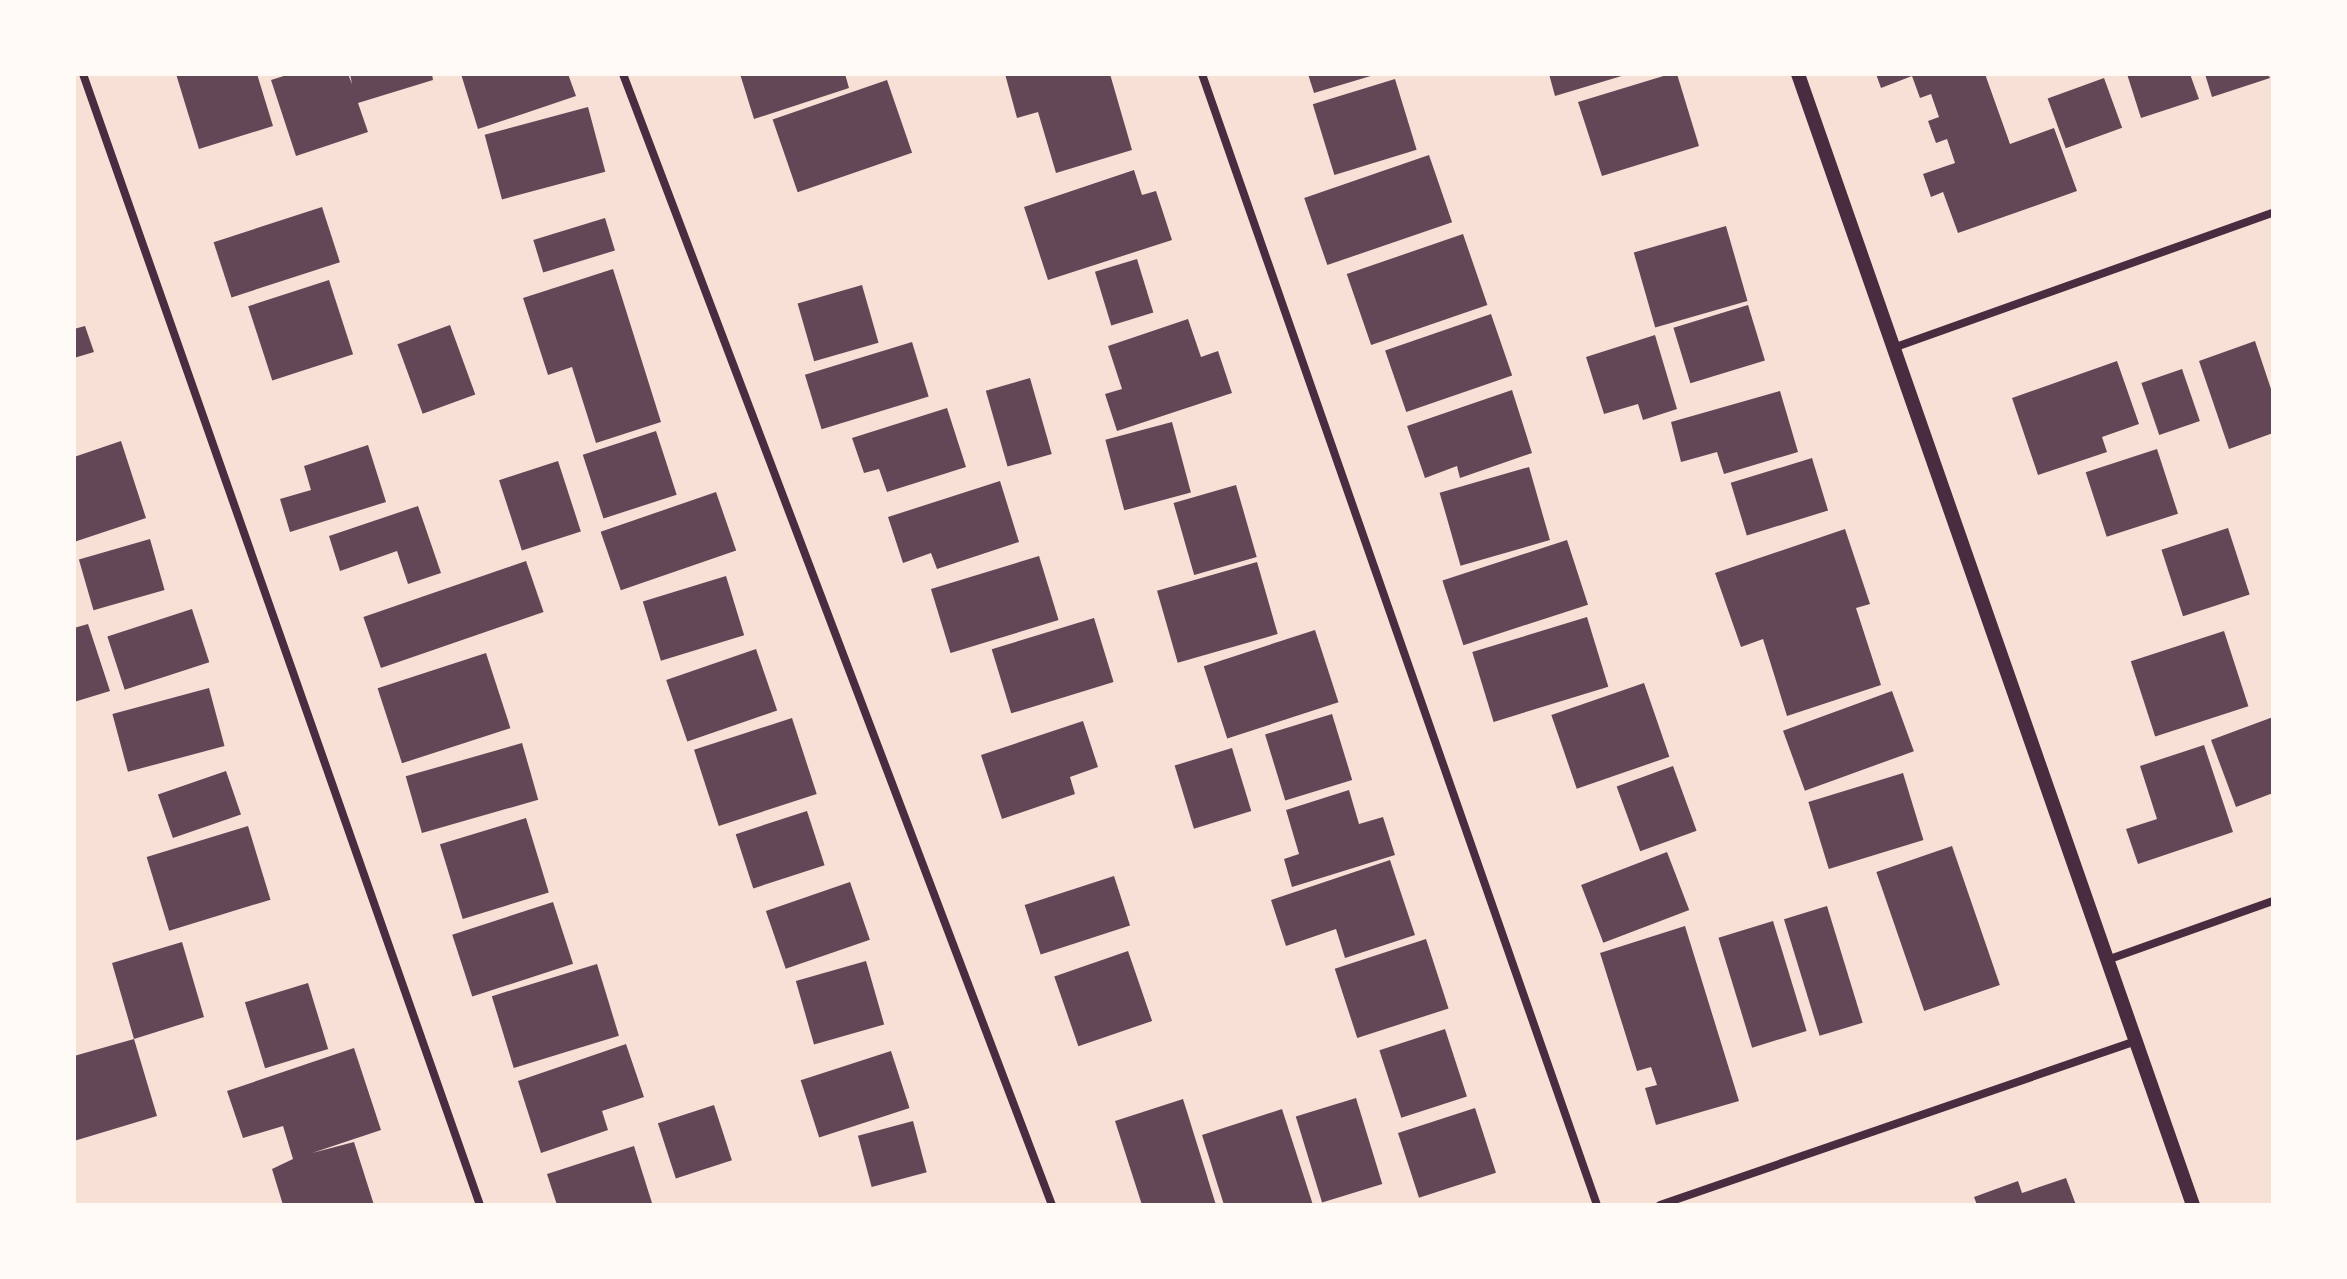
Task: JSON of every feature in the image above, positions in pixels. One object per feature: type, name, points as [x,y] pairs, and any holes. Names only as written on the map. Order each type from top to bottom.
[{"type":"street","points":[[83,74],[480,1205]]},
{"type":"street","points":[[623,74],[1052,1205]]},
{"type":"street","points":[[1202,74],[1597,1205]]},
{"type":"street","points":[[1798,74],[2193,1205]]},
{"type":"street","points":[[1893,348],[2273,213]]},
{"type":"street","points":[[2107,960],[2273,901]]},
{"type":"street","points":[[1660,1205],[2136,1041]]},
{"type":"building","points":[[176,74],[257,74],[273,126],[199,149]]},
{"type":"building","points":[[290,74],[348,74],[352,84],[350,74],[432,74],[433,80],[358,103],[368,132],[296,156],[271,80]]},
{"type":"building","points":[[461,74],[568,74],[576,96],[478,129]]},
{"type":"building","points":[[740,74],[845,74],[849,88],[754,119]]},
{"type":"building","points":[[1005,74],[1110,74],[1132,150],[1056,173],[1038,112],[1017,118]]},
{"type":"building","points":[[1308,74],[1374,74],[1374,75],[1314,93]]},
{"type":"building","points":[[1549,74],[1625,74],[1625,75],[1555,96]]},
{"type":"building","points":[[1677,74],[1699,146],[1602,176],[1578,102]]},
{"type":"building","points":[[1876,74],[1985,74],[2010,144],[2054,128],[2077,191],[1958,233],[1943,192],[1931,197],[1923,174],[1955,163],[1947,139],[1936,143],[1928,121],[1939,117],[1931,94],[1920,98],[1912,76],[1881,88]]},
{"type":"building","points":[[2127,74],[2190,74],[2199,99],[2141,118]]},
{"type":"building","points":[[2205,74],[2268,74],[2270,78],[2212,97]]},
{"type":"building","points":[[2104,78],[2122,128],[2066,148],[2048,99]]},
{"type":"building","points":[[1395,79],[1417,150],[1334,175],[1313,104]]},
{"type":"building","points":[[887,80],[912,153],[798,192],[773,119]]},
{"type":"building","points":[[588,107],[605,172],[502,199],[485,135]]},
{"type":"building","points":[[1429,155],[1452,222],[1327,265],[1304,198]]},
{"type":"building","points":[[1134,170],[1142,195],[1156,191],[1172,240],[1048,280],[1024,207]]},
{"type":"building","points":[[322,207],[340,262],[232,297],[214,242]]},
{"type":"building","points":[[605,218],[615,251],[543,272],[533,240]]},
{"type":"building","points":[[1726,226],[1747,301],[1655,327],[1634,252]]},
{"type":"building","points":[[1463,234],[1487,305],[1371,345],[1347,274]]},
{"type":"building","points":[[1137,259],[1153,313],[1111,325],[1095,272]]},
{"type":"building","points":[[613,269],[661,422],[596,443],[572,367],[548,375],[523,298]]},
{"type":"building","points":[[329,280],[353,354],[272,380],[248,306]]},
{"type":"building","points":[[862,285],[879,343],[814,361],[798,303]]},
{"type":"building","points":[[1748,305],[1765,360],[1690,383],[1673,328]]},
{"type":"building","points":[[1491,314],[1512,375],[1406,412],[1385,350]]},
{"type":"building","points":[[1188,319],[1201,357],[1218,351],[1232,393],[1117,431],[1105,394],[1122,389],[1108,346]]},
{"type":"building","points":[[450,325],[475,395],[423,414],[397,344]]},
{"type":"building","points":[[85,326],[94,352],[74,358],[74,329]]},
{"type":"building","points":[[1655,335],[1677,409],[1643,420],[1638,404],[1604,414],[1586,357]]},
{"type":"building","points":[[2255,341],[2273,395],[2273,433],[2229,449],[2199,361]]},
{"type":"building","points":[[912,342],[929,397],[822,429],[805,375]]},
{"type":"building","points":[[2117,361],[2139,424],[2102,437],[2107,452],[2038,475],[2012,398]]},
{"type":"building","points":[[2182,369],[2200,421],[2159,435],[2141,383]]},
{"type":"building","points":[[1030,378],[1052,454],[1008,467],[986,391]]},
{"type":"building","points":[[1512,390],[1532,453],[1460,478],[1457,466],[1425,478],[1407,426]]},
{"type":"building","points":[[1780,391],[1798,452],[1724,474],[1717,452],[1681,462],[1671,422]]},
{"type":"building","points":[[947,408],[966,467],[887,492],[879,469],[864,473],[852,438]]},
{"type":"building","points":[[1172,422],[1191,493],[1124,510],[1105,440]]},
{"type":"building","points":[[656,431],[677,495],[603,519],[583,455]]},
{"type":"building","points":[[121,441],[146,518],[74,542],[74,457]]},
{"type":"building","points":[[368,445],[386,502],[290,532],[280,499],[311,490],[304,466]]},
{"type":"building","points":[[2157,449],[2178,514],[2107,537],[2086,472]]},
{"type":"building","points":[[1812,458],[1828,511],[1747,535],[1731,483]]},
{"type":"building","points":[[558,461],[581,531],[522,551],[499,480]]},
{"type":"building","points":[[1529,467],[1550,540],[1461,566],[1440,493]]},
{"type":"building","points":[[1000,481],[1019,542],[937,569],[931,553],[903,563],[888,517]]},
{"type":"building","points":[[1236,485],[1257,557],[1194,575],[1174,503]]},
{"type":"building","points":[[716,492],[736,551],[621,590],[601,532]]},
{"type":"building","points":[[418,506],[441,573],[408,584],[397,551],[340,571],[329,536]]},
{"type":"building","points":[[2228,528],[2250,595],[2183,616],[2161,550]]},
{"type":"building","points":[[1845,529],[1870,604],[1856,608],[1881,685],[1787,716],[1763,639],[1741,647],[1715,573]]},
{"type":"building","points":[[150,539],[165,590],[93,610],[79,559]]},
{"type":"building","points":[[1567,540],[1588,605],[1463,645],[1442,580]]},
{"type":"building","points":[[1039,556],[1059,620],[951,653],[931,589]]},
{"type":"building","points":[[526,561],[544,612],[381,668],[363,617]]},
{"type":"building","points":[[1257,562],[1278,634],[1178,663],[1157,591]]},
{"type":"building","points":[[726,576],[744,635],[661,661],[643,601]]},
{"type":"building","points":[[192,609],[209,662],[125,690],[107,637]]},
{"type":"building","points":[[1587,617],[1608,687],[1494,722],[1472,652]]},
{"type":"building","points":[[1094,618],[1114,682],[1011,713],[992,649]]},
{"type":"building","points":[[88,624],[110,691],[74,702],[74,628]]},
{"type":"building","points":[[1315,630],[1338,702],[1227,738],[1204,666]]},
{"type":"building","points":[[2224,631],[2248,706],[2155,736],[2131,661]]},
{"type":"building","points":[[756,649],[777,710],[687,741],[666,680]]},
{"type":"building","points":[[486,653],[510,728],[402,763],[378,688]]},
{"type":"building","points":[[1644,683],[1669,757],[1577,789],[1551,715]]},
{"type":"building","points":[[209,688],[225,746],[128,772],[112,714]]},
{"type":"building","points":[[1892,691],[1914,751],[1805,791],[1783,731]]},
{"type":"building","points":[[1332,714],[1352,780],[1285,800],[1265,734]]},
{"type":"building","points":[[2273,717],[2273,793],[2236,807],[2211,740]]},
{"type":"building","points":[[792,718],[817,794],[719,826],[694,750]]},
{"type":"building","points":[[1083,721],[1098,767],[1070,777],[1075,794],[1002,819],[981,755]]},
{"type":"building","points":[[522,743],[538,800],[422,833],[406,776]]},
{"type":"building","points":[[2204,745],[2233,832],[2138,864],[2126,829],[2157,819],[2140,766]]},
{"type":"building","points":[[1232,748],[1251,811],[1194,829],[1175,766]]},
{"type":"building","points":[[1673,766],[1697,831],[1640,851],[1617,787]]},
{"type":"building","points":[[226,771],[241,814],[173,838],[158,794]]},
{"type":"building","points":[[1903,773],[1923,840],[1829,869],[1808,802]]},
{"type":"building","points":[[1349,790],[1359,824],[1383,817],[1395,855],[1292,887],[1284,859],[1299,854],[1286,810]]},
{"type":"building","points":[[807,811],[825,865],[753,888],[736,834]]},
{"type":"building","points":[[526,818],[549,893],[463,919],[440,844]]},
{"type":"building","points":[[248,826],[271,900],[169,931],[147,857]]},
{"type":"building","points":[[1952,846],[2000,985],[1924,1011],[1876,872]]},
{"type":"building","points":[[1667,852],[1689,910],[1603,943],[1581,885]]},
{"type":"building","points":[[1390,860],[1415,935],[1345,958],[1336,929],[1286,946],[1271,900]]},
{"type":"building","points":[[1114,876],[1130,925],[1041,955],[1025,905]]},
{"type":"building","points":[[850,882],[870,940],[786,969],[766,911]]},
{"type":"building","points":[[553,902],[573,964],[472,997],[452,935]]},
{"type":"building","points":[[1827,906],[1863,1023],[1820,1036],[1784,919]]},
{"type":"building","points":[[1773,921],[1807,1031],[1752,1048],[1718,938]]},
{"type":"building","points":[[1685,926],[1739,1101],[1656,1125],[1645,1088],[1657,1085],[1651,1067],[1637,1071],[1600,953]]},
{"type":"building","points":[[1426,939],[1449,1008],[1357,1038],[1335,969]]},
{"type":"building","points":[[182,942],[204,1017],[134,1039],[112,963]]},
{"type":"building","points":[[1128,951],[1152,1021],[1078,1046],[1054,976]]},
{"type":"building","points":[[866,961],[884,1024],[814,1045],[796,981]]},
{"type":"building","points":[[597,964],[619,1036],[514,1068],[492,996]]},
{"type":"building","points":[[308,983],[328,1049],[265,1068],[245,1002]]},
{"type":"building","points":[[1445,1029],[1467,1097],[1401,1118],[1379,1050]]},
{"type":"building","points":[[134,1039],[157,1116],[74,1141],[74,1056]]},
{"type":"building","points":[[626,1044],[644,1097],[602,1111],[608,1130],[541,1153],[518,1081]]},
{"type":"building","points":[[354,1048],[381,1130],[312,1153],[354,1142],[374,1205],[283,1205],[272,1169],[293,1159],[283,1126],[243,1138],[227,1091]]},
{"type":"building","points":[[891,1051],[910,1108],[819,1137],[801,1080]]},
{"type":"building","points":[[1356,1098],[1382,1184],[1322,1202],[1296,1116]]},
{"type":"building","points":[[1183,1099],[1216,1205],[1142,1205],[1115,1121]]},
{"type":"building","points":[[714,1105],[732,1160],[676,1178],[658,1123]]},
{"type":"building","points":[[1475,1108],[1496,1173],[1419,1198],[1398,1133]]},
{"type":"building","points":[[1282,1109],[1313,1205],[1224,1205],[1202,1135]]},
{"type":"building","points":[[913,1121],[927,1172],[872,1187],[858,1136]]},
{"type":"building","points":[[634,1146],[652,1203],[557,1205],[547,1174]]},
{"type":"building","points":[[2066,1178],[2076,1205],[1977,1205],[1974,1197],[2018,1181],[2022,1193]]}]
